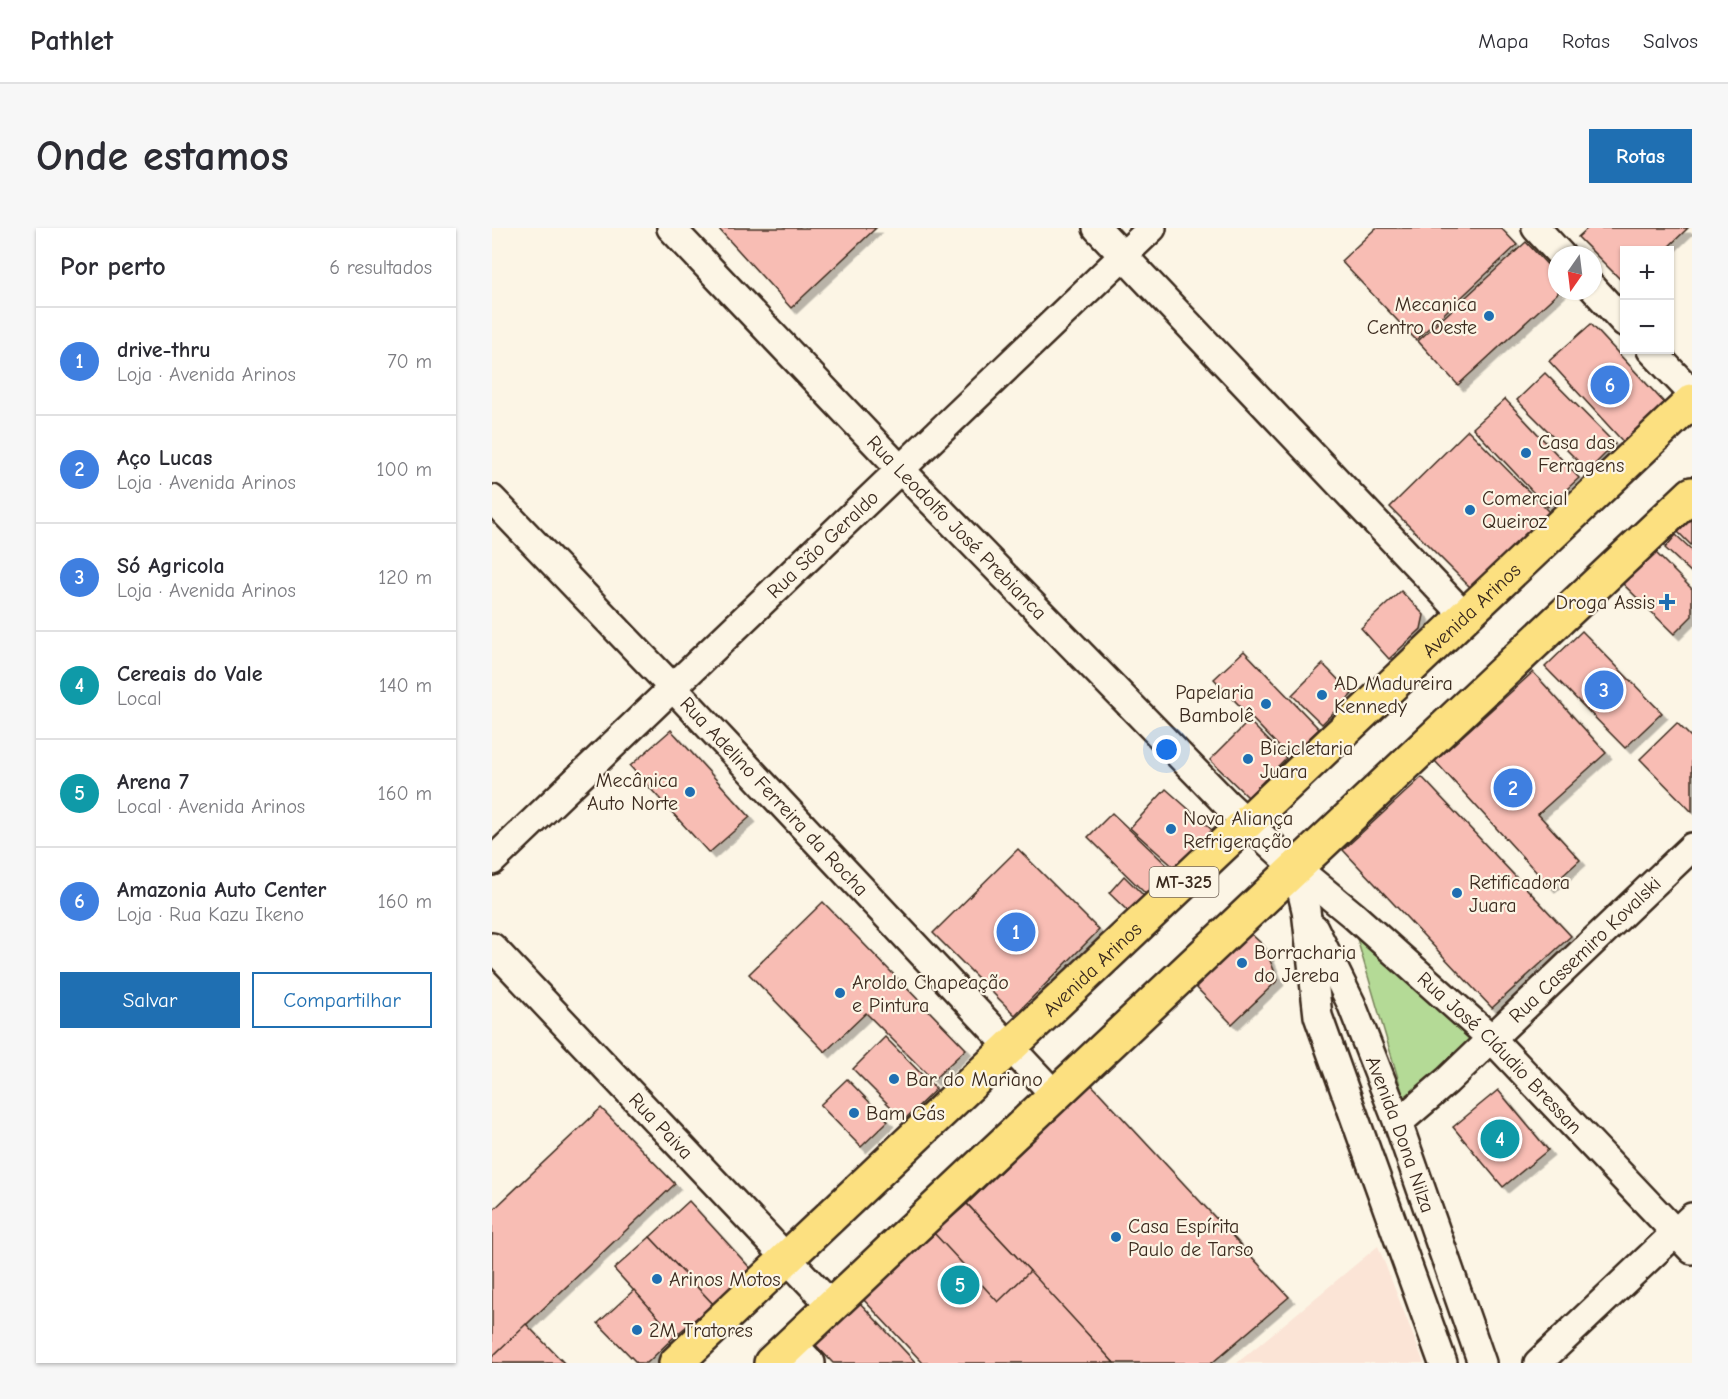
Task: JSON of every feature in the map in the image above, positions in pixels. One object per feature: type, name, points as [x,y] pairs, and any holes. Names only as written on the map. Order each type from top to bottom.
[{"type":"main road","name":"Avenida Arinos","points":[[676,1363],[1692,401]]},
{"type":"main road","points":[[791,1356],[831,1305],[1692,494]]},
{"type":"street","name":"Rua Leodolfo José Prebianca","points":[[671,228],[900,469],[1227,804],[1296,868]]},
{"type":"street","points":[[1096,228],[1465,616]]},
{"type":"street","name":"Rua São Geraldo","points":[[492,861],[1152,228]]},
{"type":"street","points":[[1536,228],[1553,246]]},
{"type":"street","points":[[1602,298],[1620,318]]},
{"type":"street","points":[[1655,354],[1692,393]]},
{"type":"street","name":"Rua Adelino Ferreira da Rocha","points":[[492,499],[673,688],[1054,1094]]},
{"type":"street","name":"Rua Cassemiro Kovalski","points":[[1398,1123],[1447,1081],[1692,848]]},
{"type":"street","name":"Avenida Dona Nilza","points":[[1296,868],[1306,910],[1318,1016],[1443,1363]]},
{"type":"street","name":"Rua José Cláudio Bressan","points":[[1296,868],[1353,915],[1491,1038],[1687,1233]]},
{"type":"street","name":"Avenida Dona Nilza","points":[[1306,910],[1351,1003],[1398,1123],[1482,1363]]},
{"type":"street","name":"Rua Paiva","points":[[492,947],[831,1305]]},
{"type":"street","points":[[1318,1016],[1351,1003]]},
{"type":"street","points":[[1538,1363],[1687,1233]]},
{"type":"shaded area","points":[[1378,1246],[1424,1363],[1237,1363]]},
{"type":"green space","points":[[1353,925],[1478,1045],[1405,1102]]},
{"type":"building","points":[[718,228],[876,228],[791,308]]},
{"type":"building","points":[[1376,228],[1501,228],[1517,245],[1416,340],[1341,261]]},
{"type":"building","points":[[1588,228],[1688,228],[1669,246],[1620,246],[1620,279],[1602,261],[1602,246],[1587,246],[1578,237]]},
{"type":"building","name":"Mecanica Centro Oeste","points":[[1526,242],[1548,265],[1548,300],[1550,300],[1458,385],[1418,341]]},
{"type":"building","points":[[1591,324],[1670,409],[1628,447],[1549,361]]},
{"type":"building","points":[[1545,373],[1615,444],[1588,471],[1517,400]]},
{"type":"building","name":"Casa das Ferragens","points":[[1505,399],[1579,478],[1547,507],[1473,428]]},
{"type":"building","name":"Comercial Queiroz","points":[[1468,430],[1550,513],[1472,589],[1390,507]]},
{"type":"building","points":[[1692,517],[1692,546],[1678,532]]},
{"type":"building","points":[[1676,535],[1692,550],[1692,573],[1665,548]]},
{"type":"building","name":"Droga Assis","points":[[1652,549],[1692,589],[1692,616],[1674,634],[1620,581]]},
{"type":"building","points":[[1401,591],[1424,615],[1421,629],[1389,659],[1361,628]]},
{"type":"building","points":[[1582,631],[1662,713],[1625,748],[1545,667]]},
{"type":"building","name":"Papelaria Bambolê","points":[[1244,651],[1319,729],[1289,757],[1214,679]]},
{"type":"building","name":"AD Madureira Kennedy","points":[[1323,664],[1352,694],[1322,724],[1292,695]]},
{"type":"building","points":[[1533,672],[1606,753],[1538,814],[1580,860],[1550,887],[1435,761]]},
{"type":"building","name":"Bicicletaria Juara","points":[[1249,721],[1286,758],[1248,797],[1210,760]]},
{"type":"building","points":[[1677,723],[1692,738],[1692,812],[1640,759]]},
{"type":"building","name":"Mecânica Auto Norte","points":[[671,730],[750,817],[709,853],[630,766]]},
{"type":"building","name":"Retificadora Juara","points":[[1422,777],[1571,936],[1492,1008],[1343,850]]},
{"type":"building","name":"Nova Aliança Refrigeração","points":[[1166,789],[1212,830],[1176,869],[1130,828]]},
{"type":"building","points":[[1112,813],[1173,871],[1149,897],[1088,837]]},
{"type":"building","points":[[1018,849],[1099,930],[1015,1015],[933,933]]},
{"type":"building","points":[[1124,876],[1146,898],[1131,914],[1109,893]]},
{"type":"building","name":"Aroldo Chapeação e Pintura","points":[[823,902],[966,1049],[933,1080],[866,1013],[825,1052],[749,974]]},
{"type":"building","name":"Borracharia do Jereba","points":[[1248,931],[1264,946],[1278,980],[1232,1024],[1193,984]]},
{"type":"building","name":"Bar do Mariano","points":[[885,1037],[936,1089],[904,1120],[853,1069]]},
{"type":"building","name":"Bam Gás","points":[[847,1079],[888,1121],[861,1147],[820,1105]]},
{"type":"building","name":"Casa Espírita Paulo de Tarso","points":[[1091,1084],[1289,1297],[1212,1363],[1114,1363],[967,1204]]},
{"type":"building","points":[[1498,1090],[1548,1150],[1503,1187],[1453,1127]]},
{"type":"building","points":[[601,1108],[675,1184],[492,1357],[492,1211]]},
{"type":"building","points":[[689,1201],[751,1269],[713,1304],[650,1237]]},
{"type":"building","points":[[967,1204],[1114,1363],[923,1363],[863,1299]]},
{"type":"building","points":[[967,1204],[1030,1271],[998,1302],[934,1233]]},
{"type":"building","name":"Arinos Motos","points":[[650,1237],[713,1304],[675,1336],[614,1269]]},
{"type":"building","name":"2M Tratores","points":[[634,1290],[675,1336],[647,1363],[637,1363],[598,1323]]},
{"type":"building","points":[[858,1301],[916,1363],[833,1363],[813,1342]]},
{"type":"building","points":[[526,1324],[564,1363],[492,1363],[492,1357]]},
{"type":"place","name":"Mecanica Centro Oeste","points":[[1489,316]]},
{"type":"place","name":"Amazonia Auto Center","points":[[1610,385]]},
{"type":"place","name":"Casa das Ferragens","points":[[1526,453]]},
{"type":"place","name":"Comercial Queiroz","points":[[1470,510]]},
{"type":"place","name":"Droga Assis","points":[[1667,602]]},
{"type":"place","name":"Só Agricola","points":[[1604,690]]},
{"type":"place","name":"AD Madureira Kennedy","points":[[1322,695]]},
{"type":"place","name":"Papelaria Bambolê","points":[[1266,704]]},
{"type":"place","name":"Bicicletaria Juara","points":[[1248,759]]},
{"type":"place","name":"Aço Lucas","points":[[1513,788]]},
{"type":"place","name":"Mecânica Auto Norte","points":[[690,792]]},
{"type":"place","name":"Nova Aliança Refrigeração","points":[[1171,829]]},
{"type":"place","name":"Retificadora Juara","points":[[1457,893]]},
{"type":"place","name":"drive-thru","points":[[1016,932]]},
{"type":"place","name":"Borracharia do Jereba","points":[[1242,963]]},
{"type":"place","name":"Aroldo Chapeação e Pintura","points":[[840,993]]},
{"type":"place","name":"Bar do Mariano","points":[[894,1079]]},
{"type":"place","name":"Bam Gás","points":[[854,1113]]},
{"type":"place","name":"Cereais do Vale","points":[[1500,1139]]},
{"type":"place","name":"Casa Espírita Paulo de Tarso","points":[[1116,1237]]},
{"type":"place","name":"Arinos Motos","points":[[657,1279]]},
{"type":"place","name":"Arena 7","points":[[960,1285]]},
{"type":"place","name":"2M Tratores","points":[[637,1330]]}]
